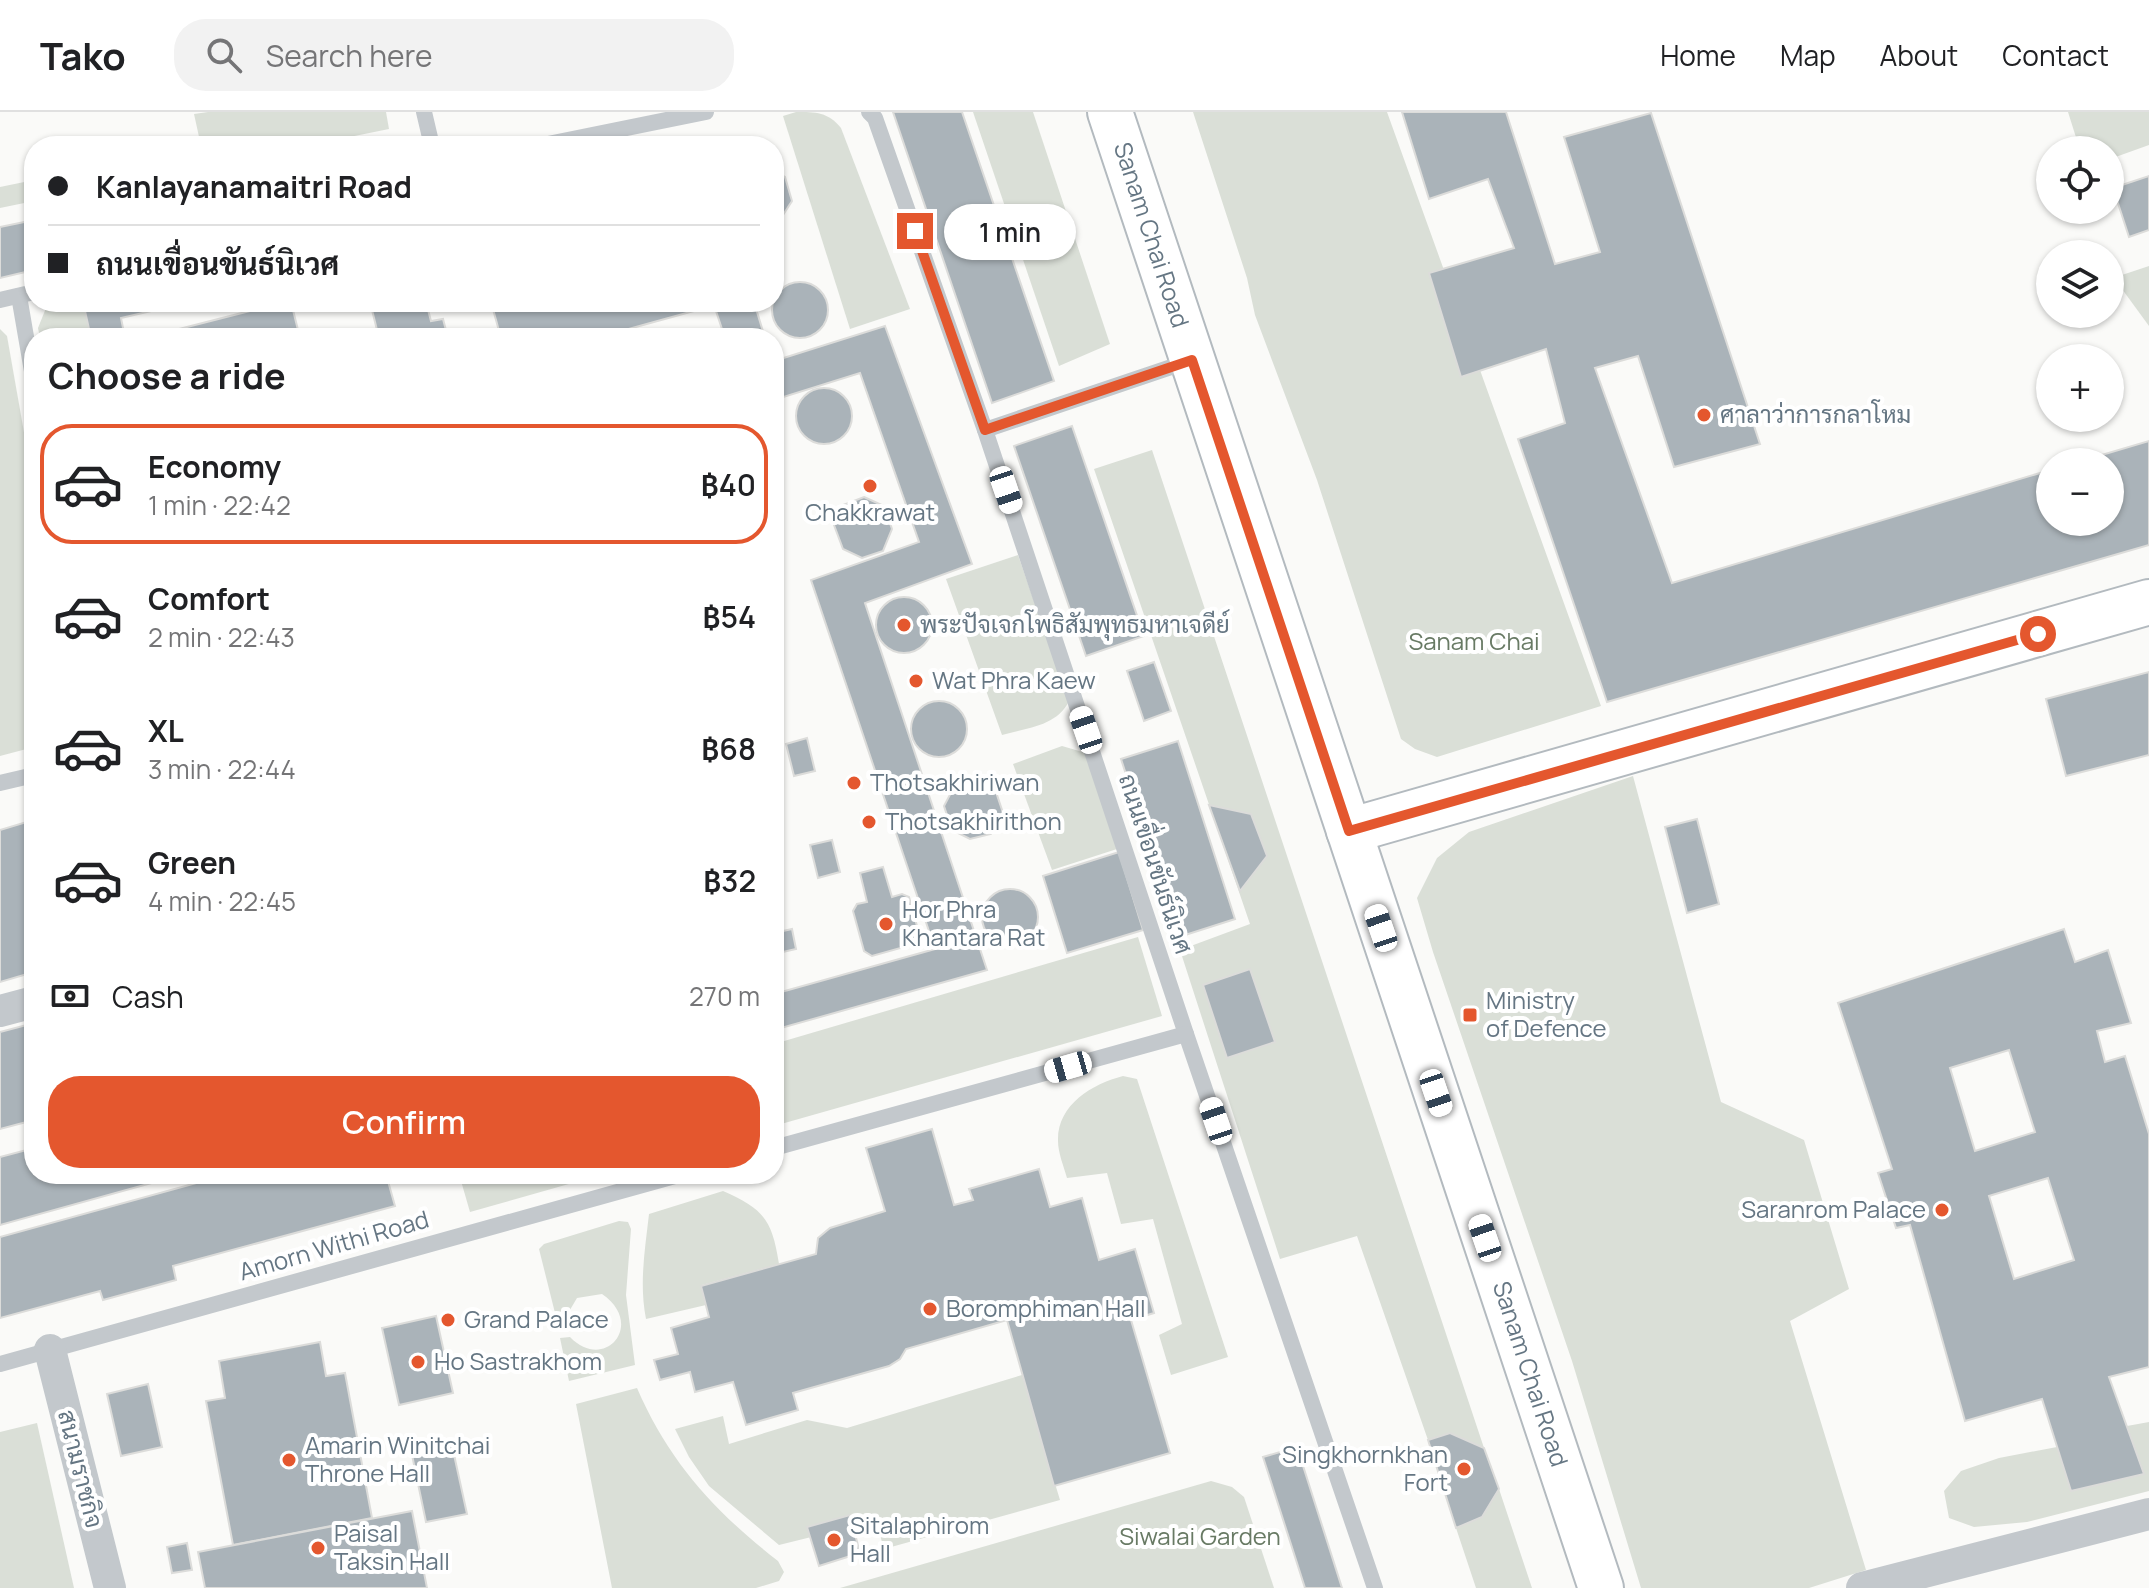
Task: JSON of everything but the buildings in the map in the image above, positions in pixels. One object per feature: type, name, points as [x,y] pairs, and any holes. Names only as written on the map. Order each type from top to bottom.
[{"type":"main road","name":"Sanam Chai Road","points":[[1110,112],[1601,1588]]},
{"type":"main road","points":[[1349,831],[2149,602]]},
{"type":"street","points":[[0,1011],[24,1005]]},
{"type":"street","name":"สนามราชกิจ","points":[[50,1350],[110,1588]]},
{"type":"street","points":[[1862,1588],[2149,1514]]},
{"type":"lane","points":[[424,112],[430,136]]},
{"type":"lane","points":[[587,136],[706,112]]},
{"type":"lane","name":"ถนนเขื่อนขันธ์นิเวศ","points":[[869,112],[875,118],[985,430],[1375,1588]]},
{"type":"lane","points":[[0,300],[24,294]]},
{"type":"lane","points":[[985,430],[1192,360]]},
{"type":"lane","points":[[0,783],[24,777]]},
{"type":"lane","points":[[784,1145],[1186,1034]]},
{"type":"lane","name":"Amorn Withi Road","points":[[0,1364],[646,1184]]},
{"type":"green space","points":[[386,112],[389,129],[354,136],[199,136],[194,114]]},
{"type":"green space","points":[[796,112],[821,114],[841,128],[910,309],[850,329],[783,116]]},
{"type":"green space","points":[[973,112],[1033,112],[1110,344],[1059,366]]},
{"type":"green space","name":"Sanam Chai","points":[[1193,112],[1387,112],[1601,706],[1437,757],[1415,749],[1401,739],[1317,480],[1255,315],[1247,278]]},
{"type":"green space","points":[[2068,112],[2149,112],[2149,145],[2124,154],[2124,136],[2076,136]]},
{"type":"green space","points":[[24,182],[24,203],[0,208],[0,187]]},
{"type":"green space","points":[[2149,266],[2149,326],[2124,292],[2124,274]]},
{"type":"green space","points":[[44,312],[85,312],[89,328],[38,328]]},
{"type":"green space","points":[[0,329],[7,336],[24,432],[24,750],[0,756]]},
{"type":"green space","points":[[1152,450],[1484,1448],[1450,1433],[1428,1440],[1357,1236],[1280,1259],[1180,950],[1250,924],[1094,469]]},
{"type":"green space","points":[[1018,555],[1069,701],[1049,721],[1002,735],[946,579]]},
{"type":"green space","points":[[1062,746],[1086,753],[1117,849],[1052,870],[1013,764]]},
{"type":"green space","points":[[1633,776],[1721,1102],[1804,1140],[1849,1289],[1790,1321],[1866,1570],[1809,1588],[1641,1588],[1572,1361],[1417,898],[1437,858],[1469,832]]},
{"type":"green space","points":[[1138,937],[1162,1016],[784,1123],[784,1041]]},
{"type":"green space","points":[[1123,1076],[1137,1079],[1228,1357],[1171,1375],[1159,1335],[1182,1324],[1153,1219],[1121,1224],[1107,1173],[1067,1178],[1059,1150],[1059,1128],[1070,1107],[1100,1084]]},
{"type":"green space","points":[[462,1184],[569,1184],[470,1212]]},
{"type":"green space","points":[[723,1191],[748,1204],[764,1218],[773,1237],[779,1264],[702,1285],[706,1305],[646,1319],[643,1279],[649,1214]]},
{"type":"green space","points":[[619,1221],[628,1222],[631,1229],[626,1295],[635,1365],[569,1381],[560,1338],[570,1337],[583,1347],[596,1350],[607,1347],[616,1340],[620,1318],[615,1306],[602,1294],[577,1298],[564,1320],[557,1321],[539,1249],[544,1244]]},
{"type":"green space","points":[[1022,1375],[1060,1500],[884,1549],[876,1521],[779,1545],[709,1486],[675,1429],[723,1416],[729,1444],[807,1420],[847,1428]]},
{"type":"green space","points":[[637,1388],[664,1439],[696,1484],[734,1524],[778,1561],[784,1572],[779,1581],[756,1588],[612,1588],[576,1404]]},
{"type":"green space","points":[[2149,1422],[2149,1491],[2027,1522],[1974,1527],[1949,1518],[1944,1491],[1961,1471],[1999,1458],[2057,1447],[2071,1491],[2143,1474],[2127,1426]]},
{"type":"green space","points":[[37,1423],[74,1588],[0,1588],[0,1432]]},
{"type":"green space","name":"Siwalai Garden","points":[[1211,1481],[1232,1487],[1244,1497],[1274,1588],[840,1588]]},
{"type":"green space","points":[[1499,1489],[1532,1588],[1476,1588],[1456,1528],[1482,1517]]},
{"type":"place","name":"ศาลาว่าการกลาโหม","points":[[1704,415]]},
{"type":"place","name":"Chakkrawat","points":[[870,486]]},
{"type":"place","name":"พระปัจเจกโพธิสัมพุทธมหาเจดีย์","points":[[904,625]]},
{"type":"place","name":"Wat Phra Kaew","points":[[916,681]]},
{"type":"place","name":"Thotsakhiriwan","points":[[854,783]]},
{"type":"place","name":"Thotsakhirithon","points":[[869,822]]},
{"type":"place","name":"Hor Phra Khantara Rat","points":[[886,924]]},
{"type":"place","name":"Ministry of Defence","points":[[1470,1015]]},
{"type":"place","name":"Saranrom Palace","points":[[1942,1210]]},
{"type":"place","name":"Boromphiman Hall","points":[[930,1309]]},
{"type":"place","name":"Grand Palace","points":[[448,1320]]},
{"type":"place","name":"Ho Sastrakhom","points":[[418,1362]]},
{"type":"place","name":"Amarin Winitchai Throne Hall","points":[[289,1460]]},
{"type":"place","name":"Singkhornkhan Fort","points":[[1464,1469]]},
{"type":"place","name":"Sitalaphirom Hall","points":[[834,1540]]},
{"type":"place","name":"Paisal Taksin Hall","points":[[318,1548]]},
{"type":"route","points":[[915,231],[985,430],[1192,360],[1349,831],[2038,634]]}]
